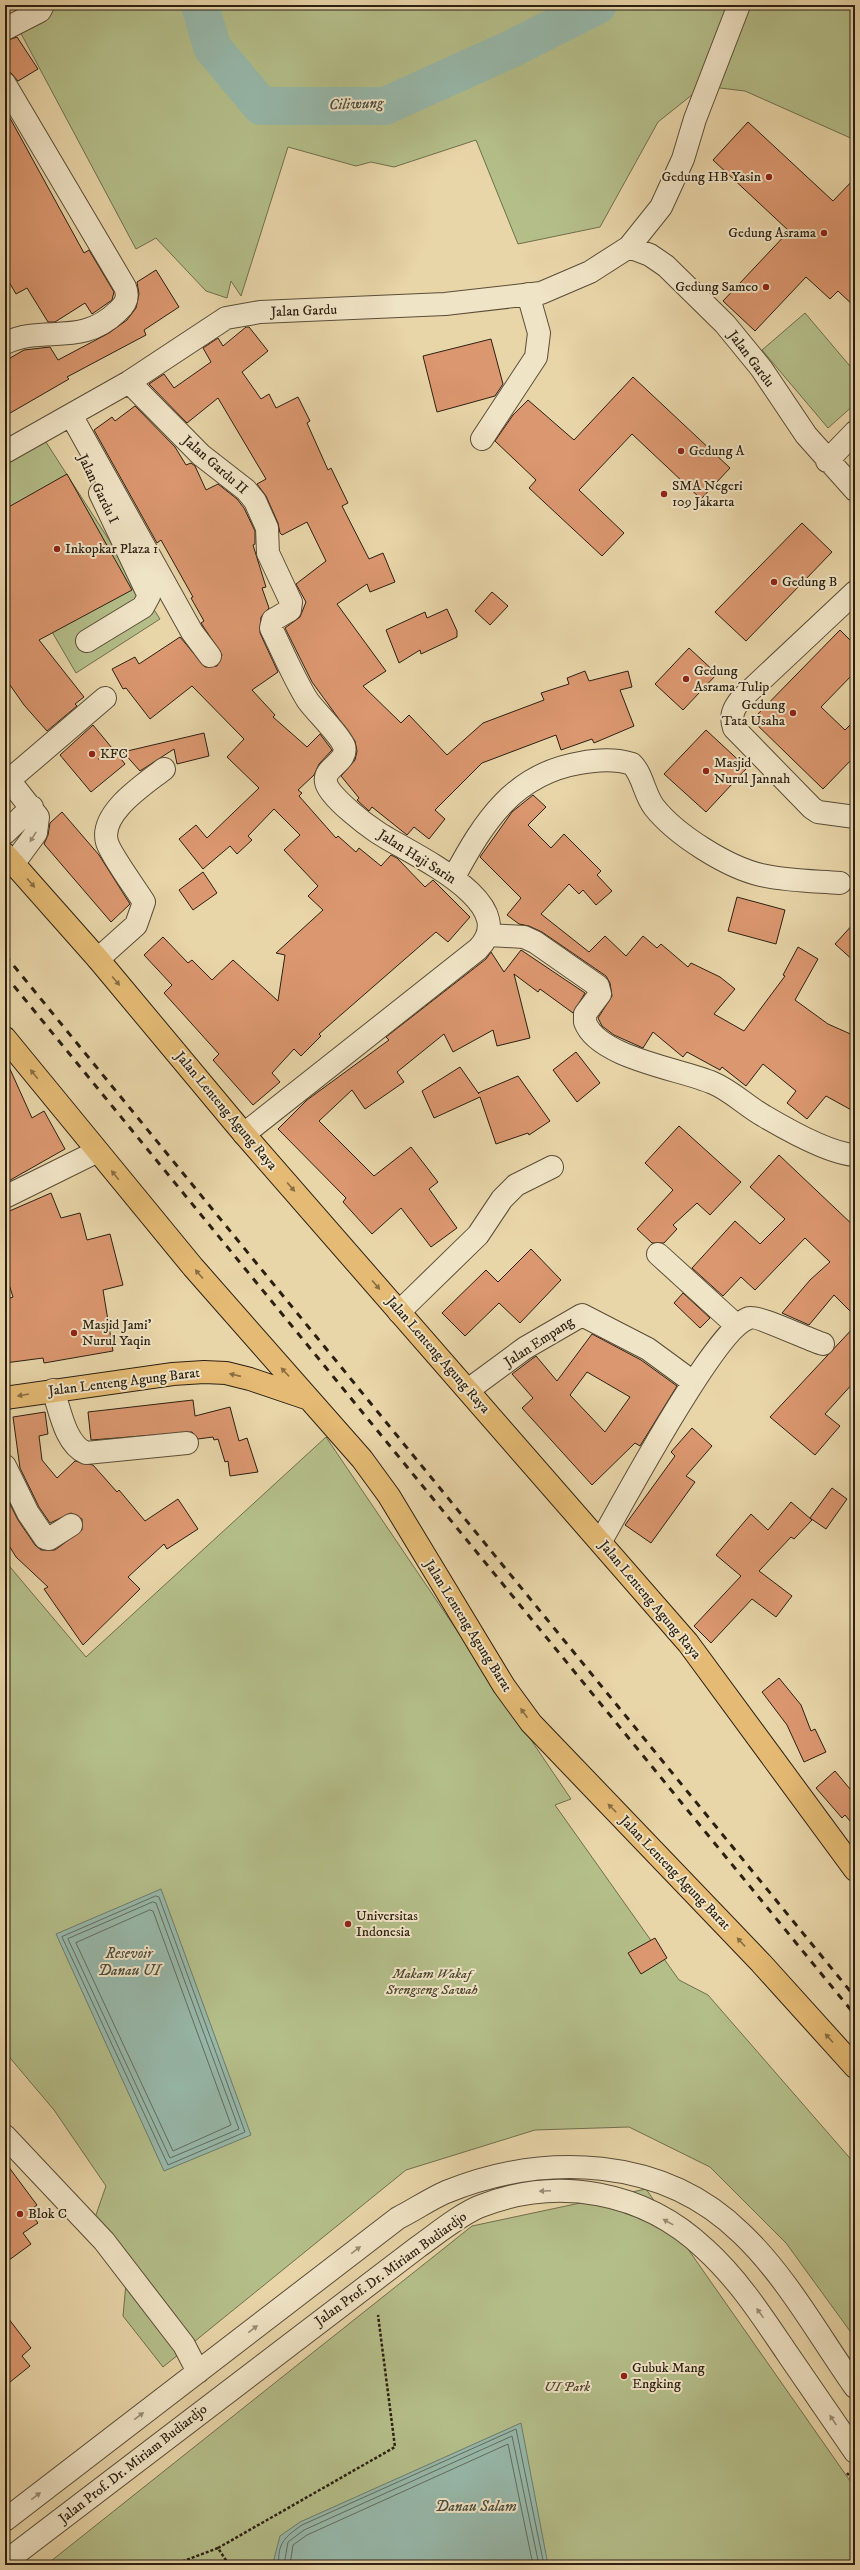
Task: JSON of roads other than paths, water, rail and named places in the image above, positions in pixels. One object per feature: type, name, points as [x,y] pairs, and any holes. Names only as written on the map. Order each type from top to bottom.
[{"type":"main road","name":"Jalan Lenteng Agung Raya","points":[[9,859],[98,960],[244,1134],[601,1541],[688,1643],[855,1870]]},
{"type":"main road","points":[[5,1038],[96,1152],[193,1267],[312,1400]]},
{"type":"main road","name":"Jalan Lenteng Agung Barat","points":[[5,1398],[53,1390],[204,1372],[226,1373],[250,1379],[312,1400],[362,1459],[389,1496],[504,1686],[532,1723],[761,1963],[855,2067]]},
{"type":"street","points":[[5,29],[40,11],[43,5]]},
{"type":"street","name":"Jalan Gardu","points":[[5,452],[129,382],[207,329],[226,318],[240,314],[445,304],[541,293],[590,272],[629,247],[657,212],[672,184],[739,5]]},
{"type":"street","points":[[5,84],[125,287],[127,296],[123,306],[107,320],[85,332],[7,339]]},
{"type":"street","name":"Jalan Gardu","points":[[629,247],[650,255],[666,266],[725,324],[761,368],[806,435],[827,461],[855,490]]},
{"type":"street","points":[[482,439],[536,357],[539,332],[528,294]]},
{"type":"street","name":"Jalan Gardu II","points":[[129,382],[201,455],[246,490],[255,501],[267,528],[268,553],[283,585]]},
{"type":"street","points":[[68,417],[192,632],[210,656]]},
{"type":"street","name":"Jalan Gardu I","points":[[68,417],[149,596],[143,608],[87,641]]},
{"type":"street","points":[[827,461],[855,432]]},
{"type":"street","name":"Jalan Haji Sarin","points":[[283,585],[291,602],[290,610],[273,620],[271,628],[308,701],[344,746],[344,756],[326,776],[326,782],[350,811],[377,832],[454,877],[483,908],[490,922],[489,935]]},
{"type":"street","points":[[855,592],[741,699],[734,708],[732,721],[734,728],[812,808],[818,812],[855,817]]},
{"type":"street","points":[[9,859],[36,834],[38,817],[32,807],[7,778],[105,698]]},
{"type":"street","points":[[454,877],[478,835],[505,801],[523,784],[540,774],[559,767],[594,760],[632,764],[637,768],[647,796],[662,816],[700,846],[732,863],[760,874],[775,877],[840,883]]},
{"type":"street","points":[[98,960],[136,925],[144,902],[107,843],[106,828],[126,798],[164,769]]},
{"type":"street","points":[[5,833],[32,807]]},
{"type":"street","points":[[244,1134],[478,949],[489,935],[524,937],[534,942],[598,986],[600,994],[585,1014],[585,1022],[594,1034],[619,1052],[714,1083],[731,1092],[764,1116],[841,1154],[855,1155]]},
{"type":"street","points":[[5,1196],[96,1152]]},
{"type":"street","points":[[399,1312],[478,1234],[502,1199],[516,1185],[552,1167]]},
{"type":"street","points":[[658,1254],[736,1325]]},
{"type":"street","name":"Jalan Empang","points":[[468,1390],[531,1344],[582,1315],[648,1349],[693,1382]]},
{"type":"street","points":[[601,1541],[693,1382],[736,1325],[750,1317],[761,1318],[799,1336],[823,1344]]},
{"type":"street","points":[[53,1390],[72,1441],[79,1450],[86,1453],[187,1442]]},
{"type":"street","points":[[5,1466],[28,1513],[45,1538],[49,1539],[72,1524]]},
{"type":"street","points":[[5,2136],[104,2241],[184,2345],[198,2372]]},
{"type":"street","name":"Jalan Prof. Dr. Miriam Budiardjo","points":[[5,2520],[398,2218],[445,2192],[490,2177],[529,2168],[568,2166],[622,2170],[670,2184],[704,2202],[742,2233],[765,2257],[855,2387]]},
{"type":"street","name":"Jalan Prof. Dr. Miriam Budiardjo","points":[[5,2562],[418,2247],[480,2206],[529,2192],[572,2190],[622,2198],[672,2224],[705,2248],[735,2280],[760,2312],[850,2462]]},
{"type":"street","points":[[230,2347],[250,2374]]},
{"type":"water","name":"Resevoir Danau UI","points":[[161,1889],[251,2135],[164,2171],[56,1934]]},
{"type":"water","name":"Danau Salam","points":[[521,2423],[548,2565],[275,2565],[274,2559],[280,2536],[300,2522]]},
{"type":"waterway","name":"Ciliwung","points":[[200,5],[212,47],[261,106],[385,106],[511,49],[598,5]]},
{"type":"railway","points":[[5,955],[855,1997]]},
{"type":"railway","points":[[5,975],[855,2015]]},
{"type":"place","name":"Gedung HB Yasin","points":[[769,177]]},
{"type":"place","name":"Gedung Asrama","points":[[824,233]]},
{"type":"place","name":"Gedung Sameo","points":[[766,287]]},
{"type":"place","name":"Gedung A","points":[[681,451]]},
{"type":"place","name":"SMA Negeri 109 Jakarta","points":[[664,494]]},
{"type":"place","name":"Inkopkar Plaza 1","points":[[57,549]]},
{"type":"place","name":"Gedung B","points":[[774,582]]},
{"type":"place","name":"Gedung Asrama Tulip","points":[[686,679]]},
{"type":"place","name":"Gedung Tata Usaha","points":[[793,713]]},
{"type":"place","name":"KFC","points":[[92,754]]},
{"type":"place","name":"Masjid Nurul Jannah","points":[[706,771]]},
{"type":"place","name":"Masjid Jami' Nurul Yaqin","points":[[74,1333]]},
{"type":"place","name":"Universitas Indonesia","points":[[348,1924]]},
{"type":"place","name":"Blok C","points":[[20,2214]]},
{"type":"place","name":"Gubuk Mang Engking","points":[[624,2376]]},
{"type":"park label","name":"Makam Wakaf Srengseng Sawah","points":[[432,1982]]},
{"type":"park label","name":"UI Park","points":[[567,2387]]}]
